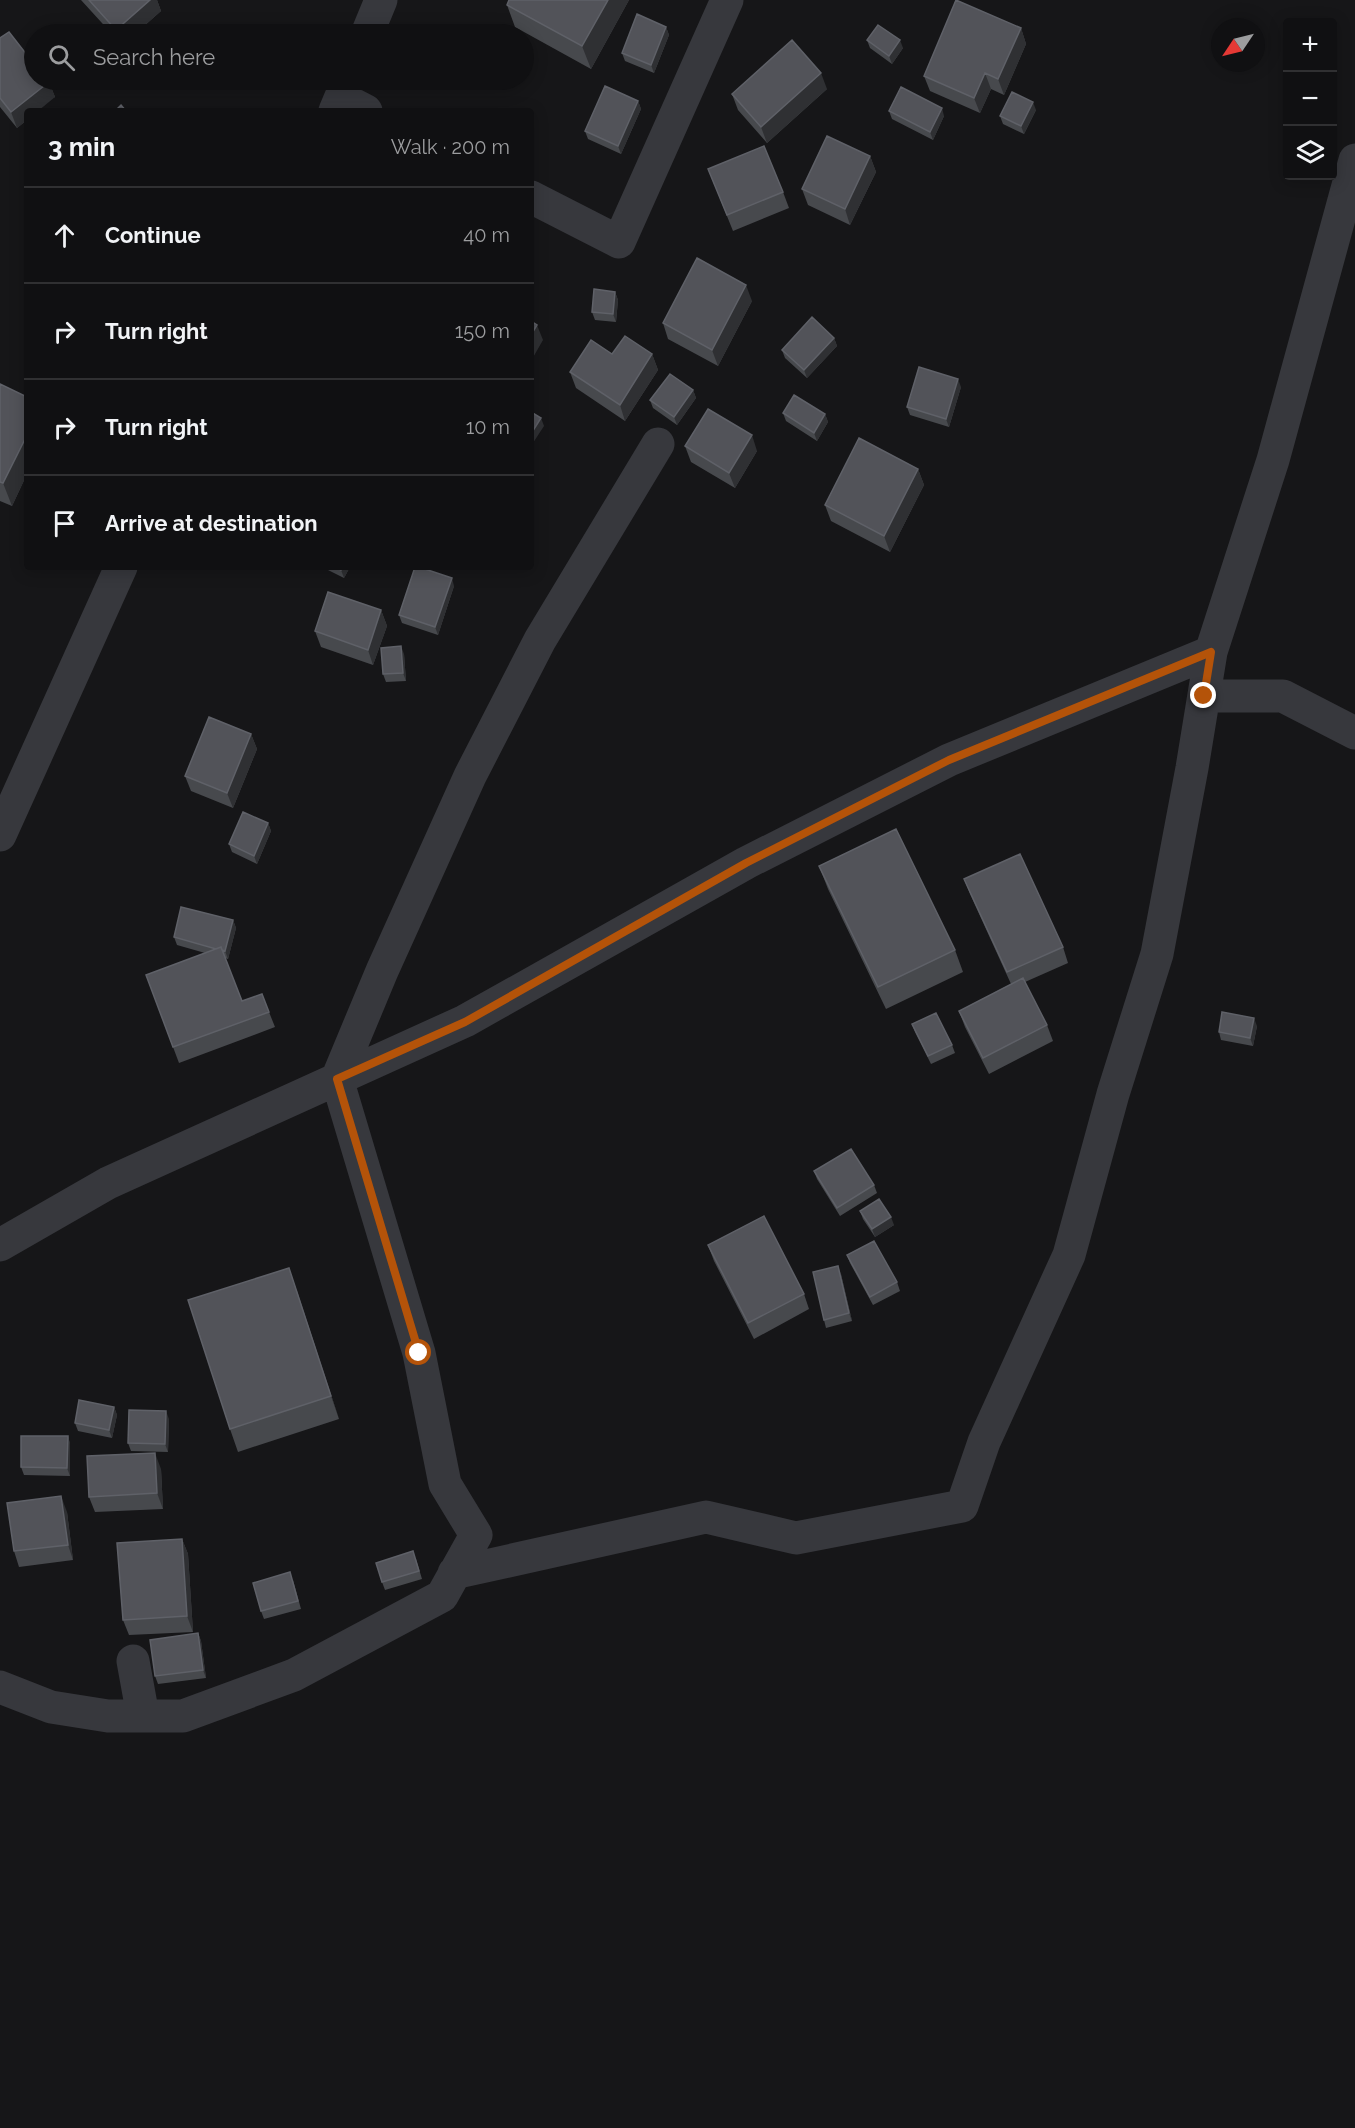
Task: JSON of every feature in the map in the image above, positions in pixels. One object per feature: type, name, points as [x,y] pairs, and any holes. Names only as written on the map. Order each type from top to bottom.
[{"type":"street","points":[[371,24],[381,0]]},
{"type":"street","points":[[534,198],[619,242],[727,0]]},
{"type":"street","points":[[454,1573],[706,1517],[796,1538],[962,1506],[984,1442],[1069,1255],[1113,1094],[1157,954],[1211,652],[1273,460],[1355,160]]},
{"type":"street","points":[[0,1687],[51,1707],[108,1716],[183,1716],[294,1675],[442,1596],[476,1535],[445,1484],[419,1353],[337,1079],[382,971],[470,776],[540,640],[658,444]]},
{"type":"street","points":[[0,835],[120,570]]},
{"type":"street","points":[[0,1245],[108,1183],[465,1022],[746,863],[949,760],[1211,652]]},
{"type":"street","points":[[1204,696],[1283,696],[1355,733]]},
{"type":"street","points":[[133,1661],[142,1716]]},
{"type":"building","points":[[89,0],[150,0],[123,24],[111,24]]},
{"type":"building","points":[[509,0],[608,0],[582,46],[507,5]]},
{"type":"building","points":[[956,0],[1021,28],[998,79],[985,73],[974,98],[924,76]]},
{"type":"building","points":[[637,14],[666,27],[651,65],[622,53]]},
{"type":"building","points":[[878,25],[900,40],[889,56],[867,40]]},
{"type":"building","points":[[9,32],[24,51],[24,90],[39,90],[11,112],[0,98],[0,38]]},
{"type":"building","points":[[792,40],[821,73],[761,127],[732,94]]},
{"type":"building","points":[[605,86],[638,101],[618,146],[585,131]]},
{"type":"building","points":[[901,87],[942,108],[930,132],[889,111]]},
{"type":"building","points":[[1012,92],[1033,102],[1021,126],[1000,116]]},
{"type":"building","points":[[827,136],[870,156],[845,209],[802,189]]},
{"type":"building","points":[[764,146],[783,192],[727,215],[708,169]]},
{"type":"building","points":[[697,258],[746,285],[712,350],[663,323]]},
{"type":"building","points":[[594,289],[615,292],[613,314],[592,312]]},
{"type":"building","points":[[812,317],[834,338],[804,370],[782,350]]},
{"type":"building","points":[[625,336],[652,354],[620,405],[570,372],[591,340],[612,354]]},
{"type":"building","points":[[919,367],[958,379],[946,419],[907,407]]},
{"type":"building","points":[[670,374],[693,390],[674,417],[650,400]]},
{"type":"building","points":[[0,384],[24,396],[24,441],[3,483],[0,482]]},
{"type":"building","points":[[794,395],[825,414],[814,433],[783,413]]},
{"type":"building","points":[[708,409],[752,435],[729,473],[685,446]]},
{"type":"building","points":[[534,414],[541,418],[534,429]]},
{"type":"building","points":[[859,438],[918,469],[884,536],[825,505]]},
{"type":"building","points":[[414,570],[428,570],[452,578],[435,627],[399,615]]},
{"type":"building","points":[[328,592],[381,610],[368,650],[315,631]]},
{"type":"building","points":[[401,646],[403,673],[383,674],[381,648]]},
{"type":"building","points":[[209,717],[251,734],[227,793],[185,776]]},
{"type":"building","points":[[243,812],[268,823],[254,856],[229,844]]},
{"type":"building","points":[[896,829],[955,950],[878,987],[819,866]]},
{"type":"building","points":[[1020,854],[1063,947],[1007,972],[964,879]]},
{"type":"building","points":[[181,907],[233,920],[225,951],[221,947],[216,949],[174,937]]},
{"type":"building","points":[[221,947],[242,1001],[262,994],[269,1012],[173,1047],[146,975]]},
{"type":"building","points":[[1023,978],[1047,1025],[983,1058],[959,1011]]},
{"type":"building","points":[[1222,1012],[1254,1018],[1250,1038],[1219,1032]]},
{"type":"building","points":[[936,1013],[952,1045],[928,1056],[912,1024]]},
{"type":"building","points":[[851,1149],[874,1185],[837,1208],[814,1171]]},
{"type":"building","points":[[879,1199],[891,1217],[872,1229],[860,1211]]},
{"type":"building","points":[[764,1216],[804,1294],[748,1323],[708,1245]]},
{"type":"building","points":[[874,1241],[897,1282],[870,1297],[847,1255]]},
{"type":"building","points":[[838,1266],[849,1313],[824,1320],[813,1272]]},
{"type":"building","points":[[289,1268],[331,1396],[230,1429],[188,1300]]},
{"type":"building","points":[[79,1400],[114,1407],[109,1430],[75,1423]]},
{"type":"building","points":[[129,1410],[166,1411],[165,1444],[128,1443]]},
{"type":"building","points":[[21,1436],[68,1436],[67,1468],[21,1467]]},
{"type":"building","points":[[155,1453],[157,1493],[89,1497],[87,1456]]},
{"type":"building","points":[[61,1496],[68,1545],[14,1551],[7,1503]]},
{"type":"building","points":[[182,1539],[187,1616],[123,1620],[117,1543]]},
{"type":"building","points":[[413,1551],[419,1571],[382,1582],[376,1563]]},
{"type":"building","points":[[290,1572],[298,1601],[261,1611],[253,1583]]},
{"type":"building","points":[[198,1633],[203,1670],[155,1676],[150,1640]]},
{"type":"route","points":[[419,1353],[337,1079],[465,1022],[746,863],[949,760],[1211,652],[1204,696]]}]
